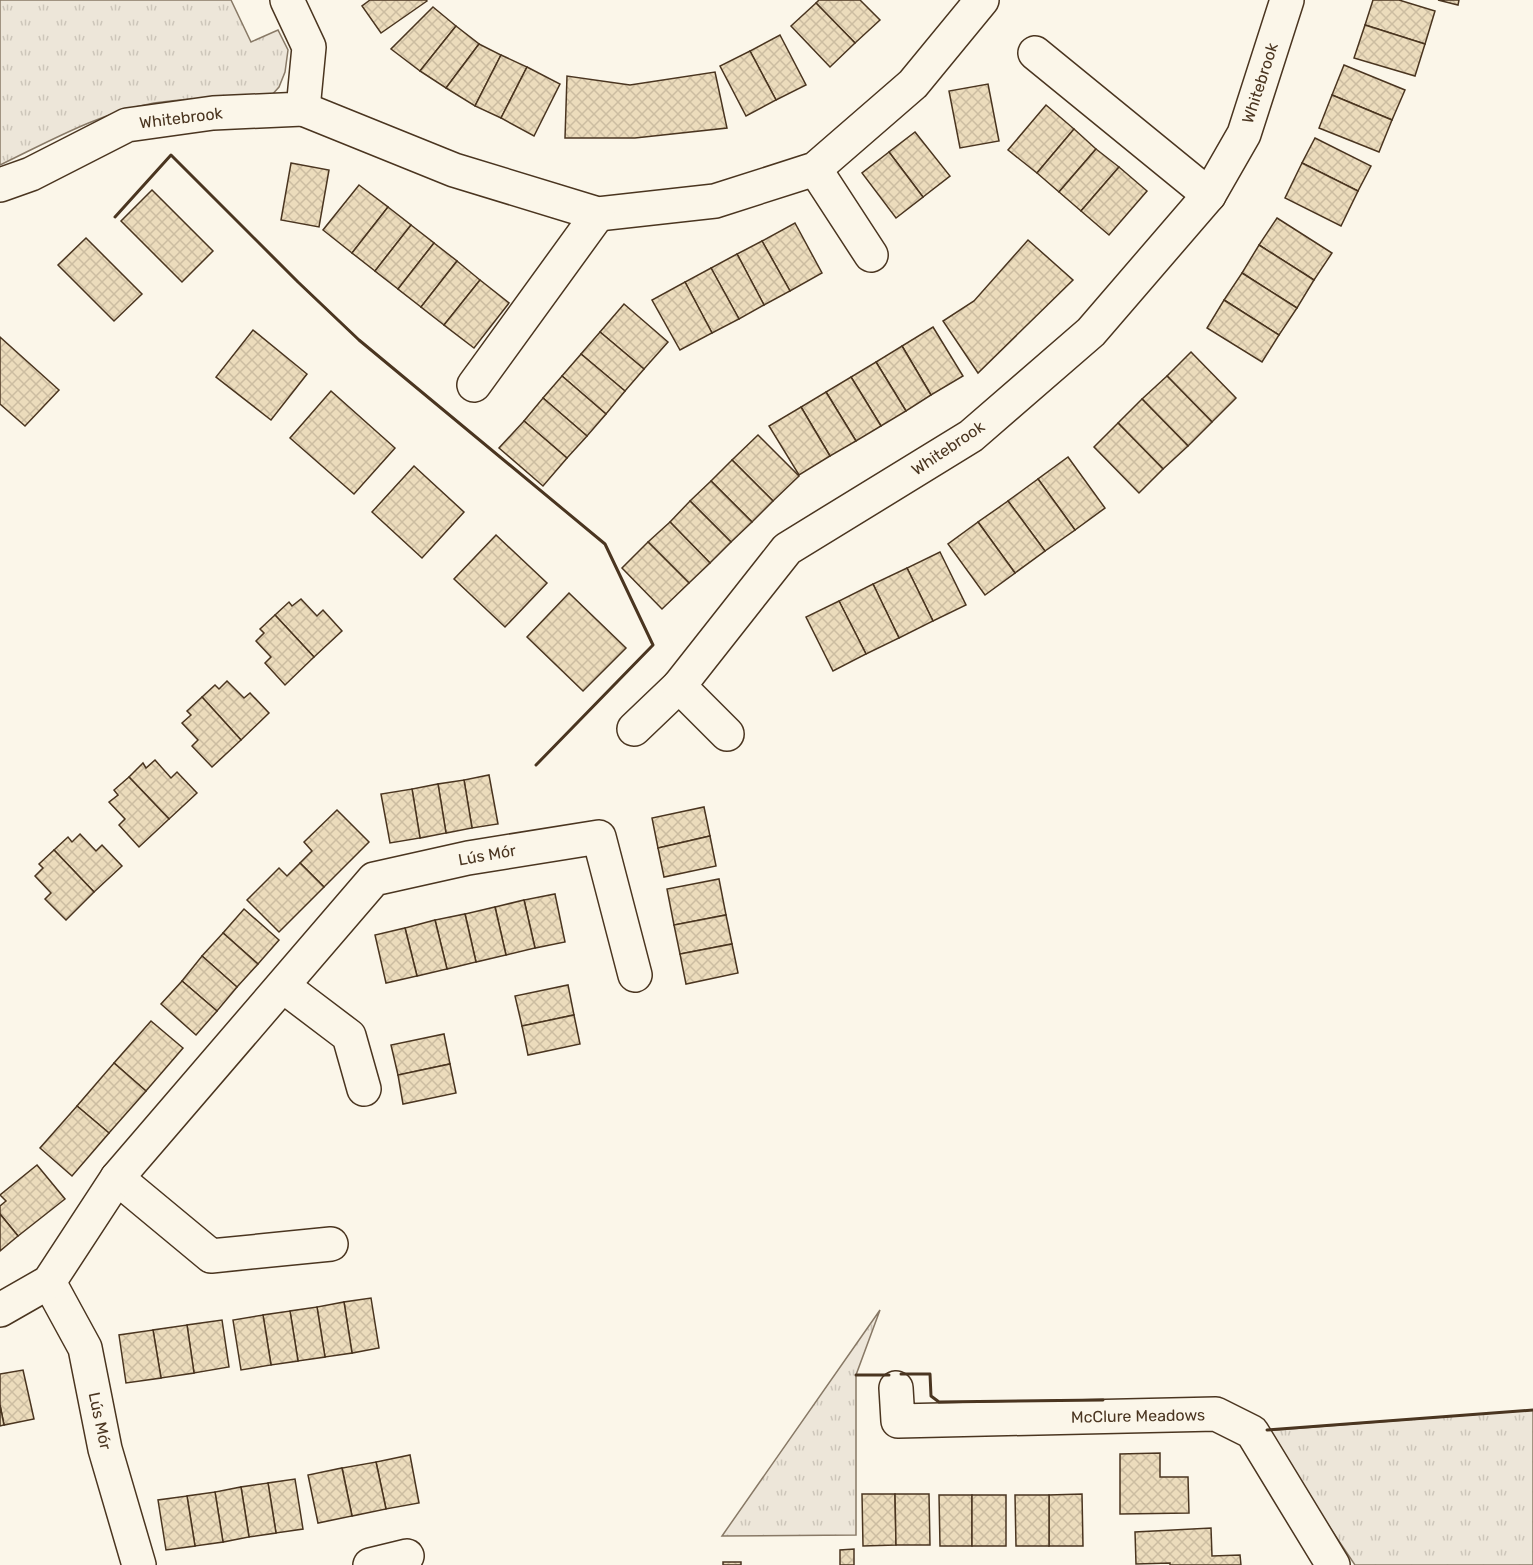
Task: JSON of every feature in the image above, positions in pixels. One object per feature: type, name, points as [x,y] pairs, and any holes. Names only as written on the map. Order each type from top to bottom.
[{"type":"street","points":[[287,0],[309,47],[303,109]]},
{"type":"street","name":"Whitebrook","points":[[0,185],[31,174],[128,124],[213,113],[303,109],[454,170],[598,214],[715,201],[815,169],[913,84],[982,0]]},
{"type":"street","name":"Whitebrook","points":[[634,729],[679,686],[787,549],[971,436],[1090,332],[1209,195],[1244,134],[1287,0]]},
{"type":"street","points":[[1035,53],[1209,195]]},
{"type":"street","points":[[815,169],[871,255]]},
{"type":"street","points":[[474,385],[598,214]]},
{"type":"street","points":[[679,686],[727,734]]},
{"type":"street","name":"Lús Mór","points":[[0,1310],[49,1282],[117,1178],[374,879],[468,858],[599,837],[635,975]]},
{"type":"street","points":[[283,986],[349,1036],[364,1089]]},
{"type":"street","points":[[117,1178],[211,1256],[331,1244]]},
{"type":"street","name":"Lús Mór","points":[[49,1282],[85,1348],[105,1449],[139,1565]]},
{"type":"street","name":"McClure Meadows","points":[[896,1388],[898,1421],[1216,1414],[1252,1432],[1333,1565]]},
{"type":"street","points":[[370,1565],[407,1556]]},
{"type":"green space","points":[[0,0],[231,0],[251,42],[278,30],[288,50],[285,72],[279,87],[270,97],[183,100],[134,108],[75,129],[0,165]]},
{"type":"green space","points":[[880,1310],[856,1375],[856,1535],[722,1536]]},
{"type":"green space","points":[[1533,1410],[1533,1565],[1355,1565],[1265,1431]]},
{"type":"building","points":[[370,0],[427,1],[381,33],[362,6]]},
{"type":"building","points":[[819,0],[860,0],[880,20],[855,43],[816,3]]},
{"type":"building","points":[[1373,0],[1399,0],[1435,11],[1425,44],[1365,25]]},
{"type":"building","points":[[1438,0],[1459,0],[1458,5]]},
{"type":"building","points":[[816,3],[855,43],[830,67],[791,26]]},
{"type":"building","points":[[433,7],[456,26],[420,71],[391,49]]},
{"type":"building","points":[[1365,25],[1425,44],[1415,76],[1354,58]]},
{"type":"building","points":[[456,26],[479,44],[446,88],[420,71]]},
{"type":"building","points":[[780,35],[806,85],[776,100],[750,51]]},
{"type":"building","points":[[479,44],[501,55],[475,106],[446,88]]},
{"type":"building","points":[[750,51],[776,100],[746,116],[720,66]]},
{"type":"building","points":[[501,55],[527,67],[501,118],[475,106]]},
{"type":"building","points":[[1344,65],[1405,90],[1392,120],[1332,95]]},
{"type":"building","points":[[527,67],[560,84],[534,136],[501,118]]},
{"type":"building","points":[[715,72],[727,128],[635,138],[565,138],[567,76],[630,85]]},
{"type":"building","points":[[988,84],[999,141],[960,148],[949,91]]},
{"type":"building","points":[[1332,95],[1392,120],[1379,152],[1319,128]]},
{"type":"building","points":[[1046,105],[1074,129],[1037,173],[1008,150]]},
{"type":"building","points":[[1074,129],[1096,149],[1059,192],[1037,173]]},
{"type":"building","points":[[915,132],[950,176],[923,197],[889,152]]},
{"type":"building","points":[[1315,138],[1371,166],[1358,191],[1302,163]]},
{"type":"building","points":[[1096,149],[1119,167],[1081,211],[1059,192]]},
{"type":"building","points":[[889,152],[923,197],[896,218],[862,173]]},
{"type":"building","points":[[291,163],[329,170],[319,227],[281,220]]},
{"type":"building","points":[[1302,163],[1358,191],[1341,226],[1285,198]]},
{"type":"building","points":[[1119,167],[1147,191],[1109,235],[1081,211]]},
{"type":"building","points":[[359,185],[388,207],[352,253],[323,230]]},
{"type":"building","points":[[152,190],[213,251],[182,282],[121,221]]},
{"type":"building","points":[[388,207],[411,225],[375,271],[352,253]]},
{"type":"building","points":[[1277,218],[1332,253],[1314,280],[1259,245]]},
{"type":"building","points":[[795,223],[822,273],[790,291],[762,241]]},
{"type":"building","points":[[411,225],[434,243],[398,289],[375,271]]},
{"type":"building","points":[[86,238],[142,294],[114,321],[58,265]]},
{"type":"building","points":[[1028,240],[1073,280],[978,373],[943,321],[974,301]]},
{"type":"building","points":[[762,241],[790,291],[764,305],[737,254]]},
{"type":"building","points":[[434,243],[457,261],[421,307],[398,289]]},
{"type":"building","points":[[1259,245],[1314,280],[1297,308],[1242,273]]},
{"type":"building","points":[[737,254],[764,305],[739,319],[711,268]]},
{"type":"building","points":[[457,261],[480,280],[444,325],[421,307]]},
{"type":"building","points":[[711,268],[739,319],[712,333],[685,282]]},
{"type":"building","points":[[1242,273],[1297,308],[1279,335],[1224,300]]},
{"type":"building","points":[[480,280],[509,303],[474,348],[444,325]]},
{"type":"building","points":[[685,282],[712,333],[680,350],[652,300]]},
{"type":"building","points":[[1224,300],[1279,335],[1262,362],[1207,328]]},
{"type":"building","points":[[624,304],[668,342],[644,369],[600,332]]},
{"type":"building","points":[[933,327],[963,376],[931,395],[902,346]]},
{"type":"building","points":[[253,330],[307,374],[271,420],[216,377]]},
{"type":"building","points":[[600,332],[644,369],[625,391],[581,354]]},
{"type":"building","points":[[0,337],[59,390],[25,426],[0,404]]},
{"type":"building","points":[[902,346],[931,395],[906,411],[876,362]]},
{"type":"building","points":[[1191,352],[1236,398],[1212,422],[1167,376]]},
{"type":"building","points":[[581,354],[625,391],[606,414],[562,376]]},
{"type":"building","points":[[876,362],[906,411],[881,426],[851,377]]},
{"type":"building","points":[[562,376],[606,414],[587,436],[543,398]]},
{"type":"building","points":[[1167,376],[1212,422],[1188,446],[1142,399]]},
{"type":"building","points":[[851,377],[881,426],[856,441],[826,392]]},
{"type":"building","points":[[331,391],[395,448],[354,494],[290,438]]},
{"type":"building","points":[[826,392],[856,441],[830,456],[801,407]]},
{"type":"building","points":[[543,398],[587,436],[567,458],[524,421]]},
{"type":"building","points":[[1142,399],[1188,446],[1163,469],[1118,423]]},
{"type":"building","points":[[801,407],[830,456],[799,475],[769,426]]},
{"type":"building","points":[[524,421],[567,458],[543,486],[499,448]]},
{"type":"building","points":[[1118,423],[1163,469],[1139,493],[1094,447]]},
{"type":"building","points":[[758,435],[799,476],[773,501],[732,460]]},
{"type":"building","points":[[1068,457],[1105,508],[1075,530],[1038,479]]},
{"type":"building","points":[[732,460],[773,501],[752,522],[711,481]]},
{"type":"building","points":[[414,466],[464,512],[422,558],[372,512]]},
{"type":"building","points":[[1038,479],[1075,530],[1045,551],[1008,501]]},
{"type":"building","points":[[711,481],[752,522],[731,542],[690,501]]},
{"type":"building","points":[[690,501],[731,542],[710,563],[670,522]]},
{"type":"building","points":[[1008,501],[1045,551],[1015,573],[978,522]]},
{"type":"building","points":[[670,522],[710,563],[689,583],[648,542]]},
{"type":"building","points":[[978,522],[1015,573],[985,595],[948,544]]},
{"type":"building","points":[[496,535],[547,583],[505,627],[454,579]]},
{"type":"building","points":[[648,542],[689,583],[662,609],[622,568]]},
{"type":"building","points":[[940,552],[966,605],[933,621],[907,568]]},
{"type":"building","points":[[907,568],[933,621],[899,638],[873,584]]},
{"type":"building","points":[[873,584],[899,638],[866,654],[839,601]]},
{"type":"building","points":[[569,593],[626,648],[583,691],[527,637]]},
{"type":"building","points":[[301,599],[317,616],[323,610],[342,631],[314,657],[275,615],[289,602],[292,606]]},
{"type":"building","points":[[839,601],[866,654],[833,671],[806,617]]},
{"type":"building","points":[[275,615],[314,657],[285,685],[265,663],[271,657],[256,641],[264,633],[260,629]]},
{"type":"building","points":[[227,681],[244,698],[250,693],[269,713],[241,740],[202,697],[215,685],[219,689]]},
{"type":"building","points":[[202,697],[241,740],[212,767],[192,746],[198,740],[182,723],[191,715],[187,711]]},
{"type":"building","points":[[155,760],[171,778],[177,772],[197,793],[169,819],[129,777],[143,763],[146,768]]},
{"type":"building","points":[[489,775],[498,824],[472,828],[464,780]]},
{"type":"building","points":[[129,777],[169,819],[139,847],[119,825],[125,819],[109,802],[118,795],[114,790]]},
{"type":"building","points":[[464,780],[472,828],[446,833],[438,784]]},
{"type":"building","points":[[438,784],[446,833],[420,838],[412,789]]},
{"type":"building","points":[[412,789],[420,838],[390,843],[381,794]]},
{"type":"building","points":[[704,807],[710,836],[658,848],[652,818]]},
{"type":"building","points":[[337,810],[369,842],[324,887],[300,863],[312,851],[304,842]]},
{"type":"building","points":[[80,834],[96,851],[102,845],[122,866],[94,892],[54,850],[68,837],[72,842]]},
{"type":"building","points":[[710,836],[716,866],[664,877],[658,848]]},
{"type":"building","points":[[54,850],[94,892],[66,920],[45,899],[51,893],[35,876],[43,868],[39,864]]},
{"type":"building","points":[[300,863],[324,887],[279,932],[247,900],[279,868],[287,876]]},
{"type":"building","points":[[719,879],[726,915],[674,925],[667,889]]},
{"type":"building","points":[[555,894],[565,942],[535,948],[524,900]]},
{"type":"building","points":[[524,900],[535,948],[506,955],[495,907]]},
{"type":"building","points":[[495,907],[506,955],[476,962],[465,914]]},
{"type":"building","points":[[244,909],[279,940],[258,964],[223,933]]},
{"type":"building","points":[[465,914],[476,962],[447,969],[435,920]]},
{"type":"building","points":[[726,915],[732,944],[680,954],[674,925]]},
{"type":"building","points":[[435,920],[447,969],[417,976],[405,928]]},
{"type":"building","points":[[405,928],[417,976],[386,983],[375,935]]},
{"type":"building","points":[[223,933],[258,964],[237,987],[202,956]]},
{"type":"building","points":[[732,944],[738,973],[686,984],[680,954]]},
{"type":"building","points":[[202,956],[237,987],[217,1011],[182,981]]},
{"type":"building","points":[[182,981],[217,1011],[196,1035],[161,1004]]},
{"type":"building","points":[[568,985],[574,1015],[522,1026],[515,996]]},
{"type":"building","points":[[574,1015],[580,1044],[528,1055],[522,1026]]},
{"type":"building","points":[[151,1021],[183,1048],[146,1091],[114,1063]]},
{"type":"building","points":[[444,1034],[450,1064],[398,1075],[391,1045]]},
{"type":"building","points":[[114,1063],[146,1091],[109,1133],[77,1106]]},
{"type":"building","points":[[450,1064],[456,1093],[403,1104],[398,1075]]},
{"type":"building","points":[[77,1106],[109,1133],[72,1176],[40,1148]]},
{"type":"building","points":[[37,1165],[65,1199],[18,1236],[0,1214],[0,1206],[6,1201],[0,1195]]},
{"type":"building","points":[[0,1214],[18,1236],[0,1251]]},
{"type":"building","points":[[371,1298],[379,1348],[352,1353],[344,1302]]},
{"type":"building","points":[[344,1302],[352,1353],[325,1357],[317,1307]]},
{"type":"building","points":[[317,1307],[325,1357],[298,1361],[290,1311]]},
{"type":"building","points":[[290,1311],[298,1361],[271,1365],[263,1315]]},
{"type":"building","points":[[263,1315],[271,1365],[241,1370],[233,1320]]},
{"type":"building","points":[[222,1320],[229,1367],[194,1373],[187,1325]]},
{"type":"building","points":[[187,1325],[194,1373],[161,1378],[153,1330]]},
{"type":"building","points":[[153,1330],[161,1378],[126,1383],[119,1335]]},
{"type":"building","points":[[23,1370],[34,1419],[4,1425],[0,1405],[0,1374]]},
{"type":"building","points":[[0,1405],[4,1425],[0,1426]]},
{"type":"building","points":[[1160,1453],[1160,1477],[1188,1477],[1189,1513],[1120,1514],[1120,1454]]},
{"type":"building","points":[[410,1455],[419,1503],[386,1509],[376,1462]]},
{"type":"building","points":[[376,1462],[386,1509],[352,1516],[342,1468]]},
{"type":"building","points":[[342,1468],[352,1516],[318,1523],[308,1475]]},
{"type":"building","points":[[295,1479],[303,1529],[276,1533],[268,1483]]},
{"type":"building","points":[[268,1483],[276,1533],[249,1537],[241,1487]]},
{"type":"building","points":[[241,1487],[249,1537],[223,1542],[215,1492]]},
{"type":"building","points":[[215,1492],[223,1542],[195,1546],[187,1496]]},
{"type":"building","points":[[862,1494],[895,1494],[896,1545],[863,1546]]},
{"type":"building","points":[[895,1494],[929,1494],[930,1545],[896,1545]]},
{"type":"building","points":[[1082,1494],[1083,1546],[1049,1546],[1049,1495]]},
{"type":"building","points":[[939,1495],[972,1495],[972,1546],[940,1546]]},
{"type":"building","points":[[972,1495],[1006,1495],[1006,1546],[972,1546]]},
{"type":"building","points":[[1015,1495],[1049,1495],[1049,1546],[1016,1546]]},
{"type":"building","points":[[187,1496],[195,1546],[166,1550],[158,1500]]},
{"type":"building","points":[[1211,1528],[1212,1556],[1240,1555],[1241,1565],[1136,1564],[1135,1532]]},
{"type":"building","points":[[854,1549],[854,1565],[840,1565],[840,1550]]},
{"type":"building","points":[[723,1562],[741,1562],[741,1565],[723,1565]]},
{"type":"wall","points":[[115,217],[171,155],[359,340],[605,544],[653,645],[536,765]]},
{"type":"wall","points":[[901,1374],[930,1374],[931,1396],[939,1402],[1103,1400]]},
{"type":"wall","points":[[856,1375],[889,1375]]},
{"type":"wall","points":[[1267,1430],[1533,1410]]}]
